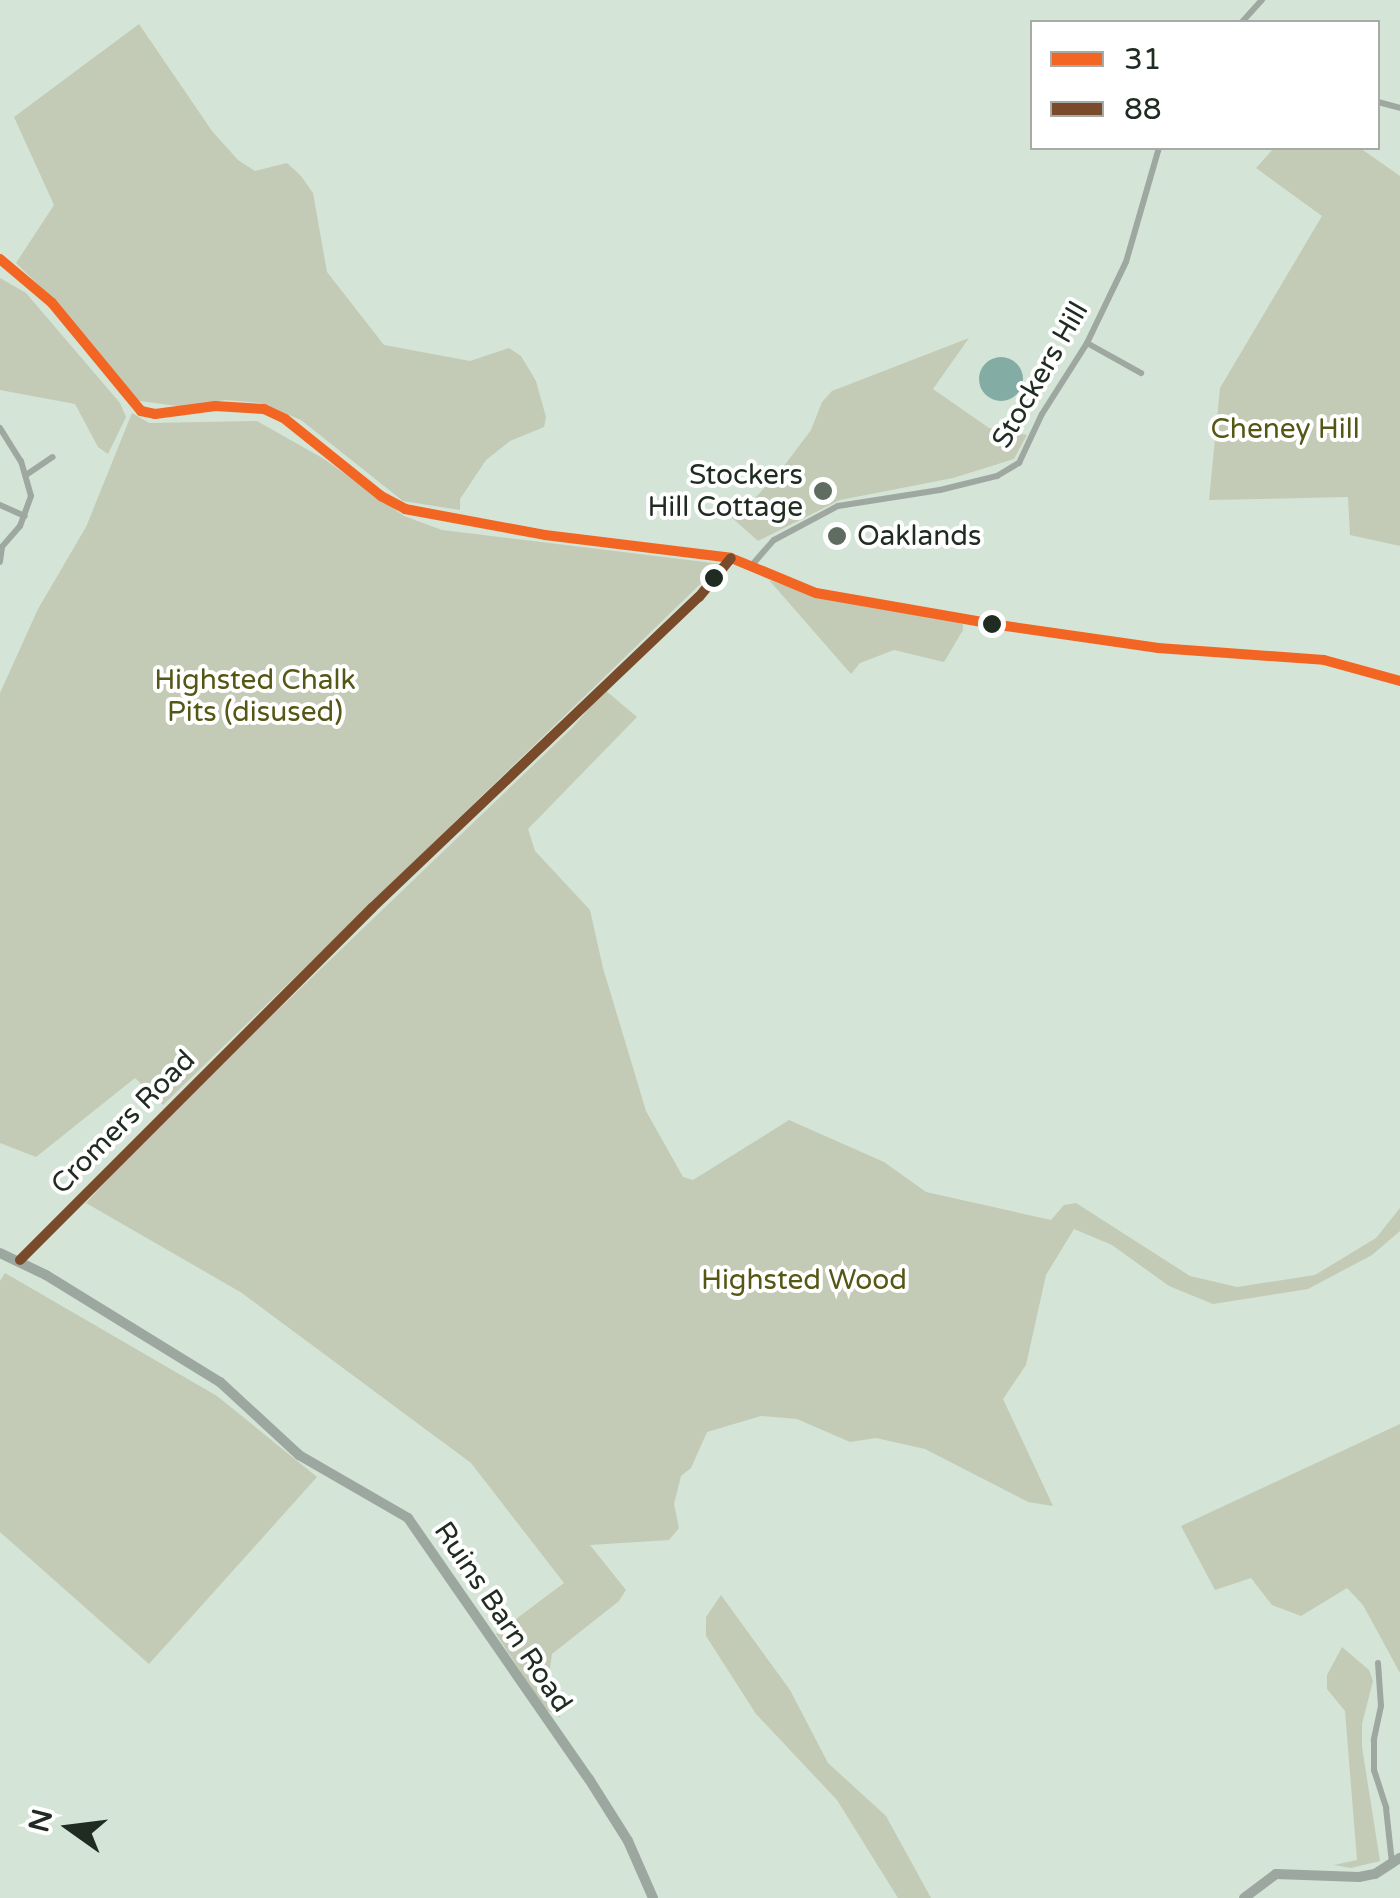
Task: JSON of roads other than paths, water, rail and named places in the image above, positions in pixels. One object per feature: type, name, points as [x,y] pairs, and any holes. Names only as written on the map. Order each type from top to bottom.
[{"type":"street","points":[[1244,20],[1262,0]]},
{"type":"street","name":"Stockers Hill","points":[[752,565],[774,540],[838,506],[940,490],[1006,472],[1018,463],[1042,414],[1087,344],[1126,262],[1159,150]]},
{"type":"street","points":[[0,259],[52,303],[141,411],[155,414],[215,406],[264,409],[285,419],[381,496],[405,509],[526,532],[731,558],[816,593],[1072,638],[1324,660],[1400,680]]},
{"type":"street","points":[[1087,344],[1141,373]]},
{"type":"street","points":[[0,428],[8,435],[31,496],[26,516],[2,546],[0,562]]},
{"type":"street","points":[[26,475],[53,457]]},
{"type":"street","points":[[0,505],[26,516]]},
{"type":"street","name":"Cromers Road","points":[[20,1260],[372,908],[700,597],[731,558]]},
{"type":"street","points":[[0,1265],[4,1253]]},
{"type":"street","name":"Ruins Barn Road","points":[[4,1253],[220,1382],[299,1455],[408,1518],[599,1795],[628,1841],[653,1898]]},
{"type":"street","points":[[1244,1898],[1276,1874],[1351,1878],[1374,1874],[1396,1861],[1374,1770],[1380,1706],[1378,1662]]},
{"type":"water","points":[[1001,357],[1017,363],[1023,379],[1017,395],[1001,401],[985,395],[979,379],[985,363]]},
{"type":"place","name":"Stockers Hill Cottage","points":[[823,491]]},
{"type":"place","name":"Oaklands","points":[[837,536]]},
{"type":"park label","name":"Cheney Hill","points":[[1285,429]]},
{"type":"park label","name":"Highsted Chalk Pits (disused)","points":[[255,696]]},
{"type":"park label","name":"Highsted Wood","points":[[804,1280]]}]
